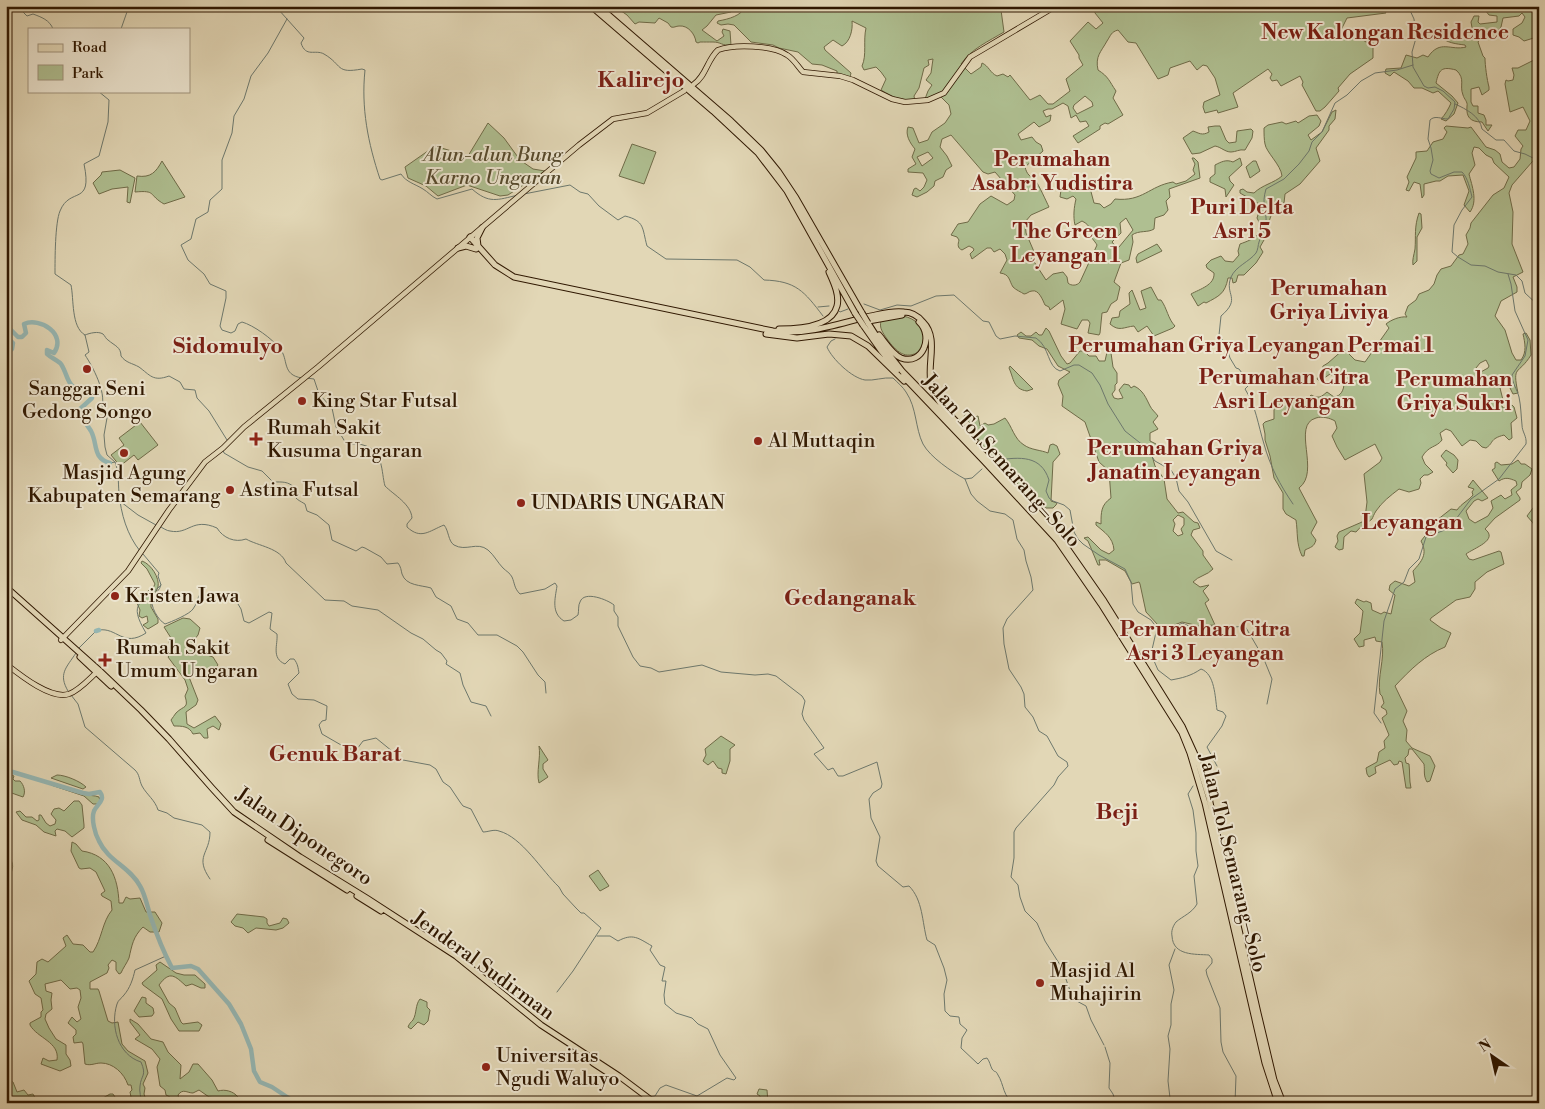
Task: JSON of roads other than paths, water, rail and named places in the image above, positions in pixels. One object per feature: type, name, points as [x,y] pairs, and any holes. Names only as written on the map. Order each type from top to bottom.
[{"type":"highway","name":"Jalan Tol Semarang–Solo","points":[[591,6],[745,139],[774,172],[882,352],[1057,540],[1096,596],[1182,733],[1205,803],[1265,1062],[1278,1103]]},
{"type":"highway","name":"Jalan Tol Semarang–Solo","points":[[598,6],[762,150],[796,198],[859,313]]},
{"type":"highway","points":[[610,26],[618,30]]},
{"type":"highway","points":[[477,248],[477,238],[482,228]]},
{"type":"highway","points":[[469,238],[492,267],[500,273],[522,282],[778,336],[797,338],[842,334],[858,339],[920,394]]},
{"type":"highway","points":[[747,326],[792,329],[821,322],[832,315],[837,307],[836,292],[816,241]]},
{"type":"highway","points":[[458,248],[466,246],[477,248],[495,265],[514,277],[773,332],[810,330],[893,312],[906,312],[918,317],[928,327],[931,336],[930,381],[934,392],[940,402],[992,460],[1000,472]]},
{"type":"highway","points":[[778,336],[812,333],[900,315],[912,317],[922,325],[927,339],[925,348],[916,356],[904,359],[899,357],[866,324]]},
{"type":"highway","name":"Jalan Tol Semarang–Solo","points":[[866,324],[902,371],[1045,520],[1080,565],[1162,692],[1190,741],[1209,798],[1274,1080],[1283,1103]]},
{"type":"highway","name":"Jalan Diponegoro","points":[[6,587],[98,671],[168,740],[234,812],[316,868],[413,930]]},
{"type":"highway","name":"Jalan Diponegoro","points":[[6,591],[30,610]]},
{"type":"highway","name":"Jalan Diponegoro","points":[[193,769],[214,796],[237,818],[295,858],[316,868]]},
{"type":"highway","name":"Jenderal Sudirman","points":[[413,930],[450,954],[521,1011],[650,1103]]},
{"type":"highway","name":"Jenderal Sudirman","points":[[521,1011],[608,1068],[655,1103]]},
{"type":"main road","points":[[694,84],[702,76],[716,52],[722,48],[741,46],[776,50],[787,55],[807,75],[840,76],[892,99],[904,102],[928,100],[944,93],[970,57],[1056,6]]},
{"type":"main road","points":[[62,639],[122,578],[205,462],[244,427],[609,122],[618,118],[647,113],[684,91]]},
{"type":"main road","points":[[6,664],[50,692],[59,695],[71,693],[98,671]]},
{"type":"waterway","points":[[17,6],[27,16],[33,14],[45,19],[52,28]]},
{"type":"waterway","points":[[121,28],[128,9],[131,6]]},
{"type":"waterway","points":[[278,6],[278,9],[304,38],[301,43],[305,50],[324,54],[340,68],[365,70],[364,98],[366,125],[380,179],[401,174],[408,181],[437,199],[472,189],[483,197],[494,200],[518,195]]},
{"type":"waterway","points":[[1408,6],[1414,19],[1416,38],[1412,52],[1413,67],[1424,86],[1428,88],[1435,87],[1443,91],[1455,102],[1454,109],[1448,119],[1436,117],[1430,120],[1428,139],[1433,160],[1431,174],[1439,178],[1454,172],[1462,172],[1467,180],[1472,197],[1454,225],[1452,252],[1471,265],[1485,266],[1498,272],[1516,275],[1522,281],[1525,293],[1539,306]]},
{"type":"waterway","points":[[287,19],[268,53],[251,76],[244,99],[234,116],[232,133],[222,160],[222,189],[210,200],[208,212],[196,219],[191,239],[181,245],[188,260],[204,274],[210,284],[226,291],[220,326],[222,330],[231,333],[242,322],[257,329],[280,349],[291,374],[302,378]]},
{"type":"waterway","points":[[1293,504],[1269,460],[1254,409],[1245,389],[1250,384],[1239,369],[1236,368],[1230,358],[1226,345],[1219,335],[1221,316],[1227,310],[1232,300],[1229,283],[1233,273],[1257,252],[1266,226],[1264,203],[1266,189],[1284,179],[1299,164],[1309,151],[1312,142],[1322,132],[1335,103],[1347,95],[1361,81],[1375,73],[1397,70],[1413,65]]},
{"type":"waterway","points":[[99,92],[109,100],[108,122],[99,156],[84,164],[86,177],[83,191],[69,199],[60,211],[56,232],[55,274],[71,285],[75,319],[77,326],[85,335],[89,352],[85,355],[95,373],[102,394],[102,406],[107,418],[104,435],[105,447],[107,455],[115,462]]},
{"type":"waterway","points":[[1455,104],[1472,114],[1481,124],[1482,129],[1496,140],[1504,140],[1514,151],[1539,161]]},
{"type":"waterway","points":[[524,194],[570,185],[580,192],[588,194],[599,206],[618,220],[625,216],[636,220],[642,226],[647,246],[666,259],[737,260],[750,267],[764,280],[792,285],[804,294],[823,316]]},
{"type":"waterway","points":[[1381,723],[1374,713],[1384,621],[1395,589],[1404,582],[1409,569],[1419,559],[1426,537],[1445,530],[1471,499],[1499,479],[1526,444],[1519,397],[1512,375],[1525,356],[1528,340],[1515,311],[1508,274]]},
{"type":"waterway","points":[[864,304],[880,310],[897,305],[911,306],[936,296],[954,295],[983,321],[989,322],[996,336],[1000,339],[1015,336],[1036,338],[1044,346],[1050,361],[1056,369],[1060,371],[1074,365],[1079,365],[1092,373],[1125,431],[1144,446],[1155,461],[1171,470],[1176,478],[1179,491],[1188,502],[1216,551],[1232,560]]},
{"type":"waterway","points":[[818,307],[829,306]]},
{"type":"waterway","points":[[839,311],[848,309]]},
{"type":"waterway","points":[[6,330],[10,329],[18,337],[22,337],[26,333],[24,324],[30,322],[44,325],[54,334],[57,339],[57,346],[54,353],[47,350],[47,354],[61,364],[72,386],[76,388],[89,387],[91,390],[92,398],[79,410],[91,431],[100,458],[110,463]]},
{"type":"waterway","points":[[85,335],[96,332],[101,333],[119,349],[121,356],[125,360],[149,375],[155,378],[169,376],[180,382],[184,389],[195,390],[197,398],[209,411],[227,440]]},
{"type":"waterway","points":[[6,336],[13,343],[12,349],[9,352],[6,351]]},
{"type":"waterway","points":[[835,339],[827,347],[833,357],[854,376],[865,380],[893,378],[903,388],[910,398],[923,444],[936,459],[965,479],[972,478],[982,469]]},
{"type":"waterway","points":[[306,378],[314,379],[319,394],[332,408],[336,427],[347,445],[361,444],[370,448],[378,456],[385,486],[409,508],[412,518],[407,527],[412,531],[421,534],[444,525],[454,545],[458,547],[484,547],[511,576],[520,594],[545,589],[555,583],[557,586],[556,610],[557,614],[564,621],[571,620],[578,615],[579,603],[582,598],[591,596],[611,603],[614,605],[614,611],[618,617],[618,626],[633,657],[640,666],[659,672],[702,665],[721,672],[776,676],[802,696],[805,701],[802,714],[804,720],[824,748],[814,754],[828,770],[833,768],[838,776],[843,776],[877,762],[882,784],[881,788],[873,793],[869,799],[871,818],[880,837],[876,861],[878,866],[903,887],[909,886],[917,898],[927,940],[935,945],[947,980],[944,994],[945,1011],[950,1016],[959,1017],[960,1024],[967,1030],[962,1038],[961,1048],[978,1064],[987,1058],[992,1069],[1000,1079],[1008,1098],[1014,1103]]},
{"type":"waterway","points":[[223,450],[224,453],[248,467],[262,471],[273,482],[285,482],[295,488],[296,498],[305,504],[307,511],[317,515],[329,525],[332,540],[356,551],[362,547],[365,548],[381,557],[387,564],[398,563],[407,581],[431,588],[436,597],[451,606],[457,619],[468,623],[478,635],[497,635],[517,646],[545,682],[546,693]]},
{"type":"waterway","points":[[998,460],[1022,458],[1041,466],[1049,480],[1046,491],[1049,498],[1070,510],[1074,532],[1078,539],[1099,555],[1125,569],[1131,582],[1133,604],[1138,612],[1151,620],[1157,628],[1151,654],[1158,670],[1171,680],[1201,669],[1209,676],[1214,686],[1217,710],[1223,712],[1226,716],[1222,726],[1207,747],[1217,766]]},
{"type":"waterway","points":[[110,463],[115,462],[118,473],[120,501],[125,524],[140,551]]},
{"type":"waterway","points":[[965,479],[971,494],[977,501],[990,511],[1005,514],[1013,520],[1017,539],[1024,550],[1033,590],[1007,619],[1003,628],[1009,669],[1021,687],[1024,694],[1025,707],[1033,717],[1039,731],[1047,736],[1058,756],[1067,762],[1068,766],[1016,828],[1014,832],[1014,858],[1011,877],[1018,885],[1025,911],[1037,923],[1045,941],[1062,968],[1073,999],[1086,1006],[1104,1045]]},
{"type":"waterway","points":[[121,502],[138,515],[156,525]]},
{"type":"waterway","points":[[159,526],[176,532],[196,525],[209,525],[217,528],[230,539],[246,539],[279,554],[325,600],[344,601],[352,606],[378,610],[441,653],[447,661],[446,664],[460,673],[471,702],[486,706],[491,716]]},
{"type":"waterway","points":[[99,630],[111,631],[126,638],[138,637],[146,633],[140,623],[137,609],[139,604],[161,585],[159,573],[143,554]]},
{"type":"waterway","points":[[161,585],[152,598],[152,605],[165,624],[191,611],[200,594],[204,594],[216,601],[232,594],[241,609],[244,621],[249,623],[269,612],[272,613],[270,629],[277,634],[276,651],[278,658],[285,664],[290,659],[294,659],[298,666],[299,673],[288,684],[292,694],[298,699],[314,700],[327,706],[326,720],[322,721],[319,725],[322,734],[348,749],[357,749],[363,741],[376,738],[403,760],[430,765],[436,769],[443,782],[450,787],[463,806],[471,809],[483,832],[499,831],[507,834],[524,847],[576,908],[601,928],[557,992]]},
{"type":"waterway","points":[[1157,628],[1173,629],[1182,623],[1201,627],[1245,626],[1263,657],[1272,679],[1267,704]]},
{"type":"waterway","points":[[78,649],[96,631]]},
{"type":"waterway","points":[[68,691],[65,685],[64,671],[76,653]]},
{"type":"waterway","points":[[71,695],[78,704],[85,727],[135,770],[142,786],[158,810],[174,818],[202,825],[210,832],[203,860],[205,871],[210,879]]},
{"type":"waterway","points":[[6,770],[83,793],[100,792],[102,800],[94,811],[93,818],[98,838],[108,854],[131,874],[140,886],[157,935],[172,968],[191,966],[198,969],[229,1004],[241,1024],[251,1049],[254,1071],[260,1082],[272,1087],[296,1103]]},
{"type":"waterway","points":[[1193,786],[1188,794],[1193,810],[1196,833],[1198,866],[1194,876],[1197,904],[1190,912],[1176,922],[1172,929],[1172,936],[1173,943],[1180,951],[1209,955],[1212,959],[1212,963],[1206,970],[1220,1008],[1223,1052],[1236,1076],[1235,1103]]},
{"type":"waterway","points":[[597,936],[610,936],[618,941],[632,937],[652,946],[650,950],[660,965],[665,967],[662,981],[666,981],[665,1004],[676,1013],[692,1018],[698,1024],[708,1029],[720,1055],[736,1078],[734,1080],[727,1078],[697,1096],[666,1085],[660,1088],[655,1096],[651,1097]]},
{"type":"waterway","points":[[1166,1103],[1170,1098],[1168,1081],[1170,1049],[1168,1036],[1171,1025],[1171,1004],[1174,990],[1169,965],[1175,949]]},
{"type":"waterway","points":[[142,1103],[140,1088],[144,1073],[143,1067],[141,1062],[133,1058],[121,1046],[115,1030],[115,1013],[118,1003],[130,986],[135,970],[166,956]]},
{"type":"waterway","points":[[1105,1047],[1110,1063],[1109,1088],[1116,1103]]},
{"type":"place","name":"Sanggar Seni Gedong Songo","points":[[87,369]]},
{"type":"place","name":"King Star Futsal","points":[[302,401]]},
{"type":"place","name":"Rumah Sakit Kusuma Ungaran","points":[[256,439]]},
{"type":"place","name":"Al Muttaqin","points":[[758,441]]},
{"type":"place","name":"Masjid Agung Kabupaten Semarang","points":[[124,453]]},
{"type":"place","name":"Astina Futsal","points":[[230,490]]},
{"type":"place","name":"UNDARIS UNGARAN","points":[[521,503]]},
{"type":"place","name":"Kristen Jawa","points":[[115,596]]},
{"type":"place","name":"Rumah Sakit Umum Ungaran","points":[[105,660]]},
{"type":"place","name":"Masjid Al Muhajirin","points":[[1040,983]]},
{"type":"place","name":"Universitas Ngudi Waluyo","points":[[486,1067]]},
{"type":"district","name":"New Kalongan Residence","points":[[1385,33]]},
{"type":"district","name":"Kalirejo","points":[[641,80]]},
{"type":"district","name":"Perumahan Asabri Yudistira","points":[[1052,172]]},
{"type":"district","name":"Puri Delta Asri 5","points":[[1242,220]]},
{"type":"district","name":"The Green Leyangan 1","points":[[1065,244]]},
{"type":"district","name":"Perumahan Griya Liviya","points":[[1329,301]]},
{"type":"district","name":"Sidomulyo","points":[[228,346]]},
{"type":"district","name":"Perumahan Griya Leyangan Permai 1","points":[[1251,346]]},
{"type":"district","name":"Perumahan Citra Asri Leyangan","points":[[1284,390]]},
{"type":"district","name":"Perumahan Griya Sukri","points":[[1454,392]]},
{"type":"district","name":"Perumahan Griya Janatin Leyangan","points":[[1175,461]]},
{"type":"district","name":"Leyangan","points":[[1412,522]]},
{"type":"district","name":"Gedanganak","points":[[850,598]]},
{"type":"district","name":"Perumahan Citra Asri 3 Leyangan","points":[[1205,642]]},
{"type":"district","name":"Genuk Barat","points":[[335,754]]},
{"type":"district","name":"Beji","points":[[1117,812]]},
{"type":"park label","name":"Alun-alun Bung Karno Ungaran","points":[[493,166]]}]
